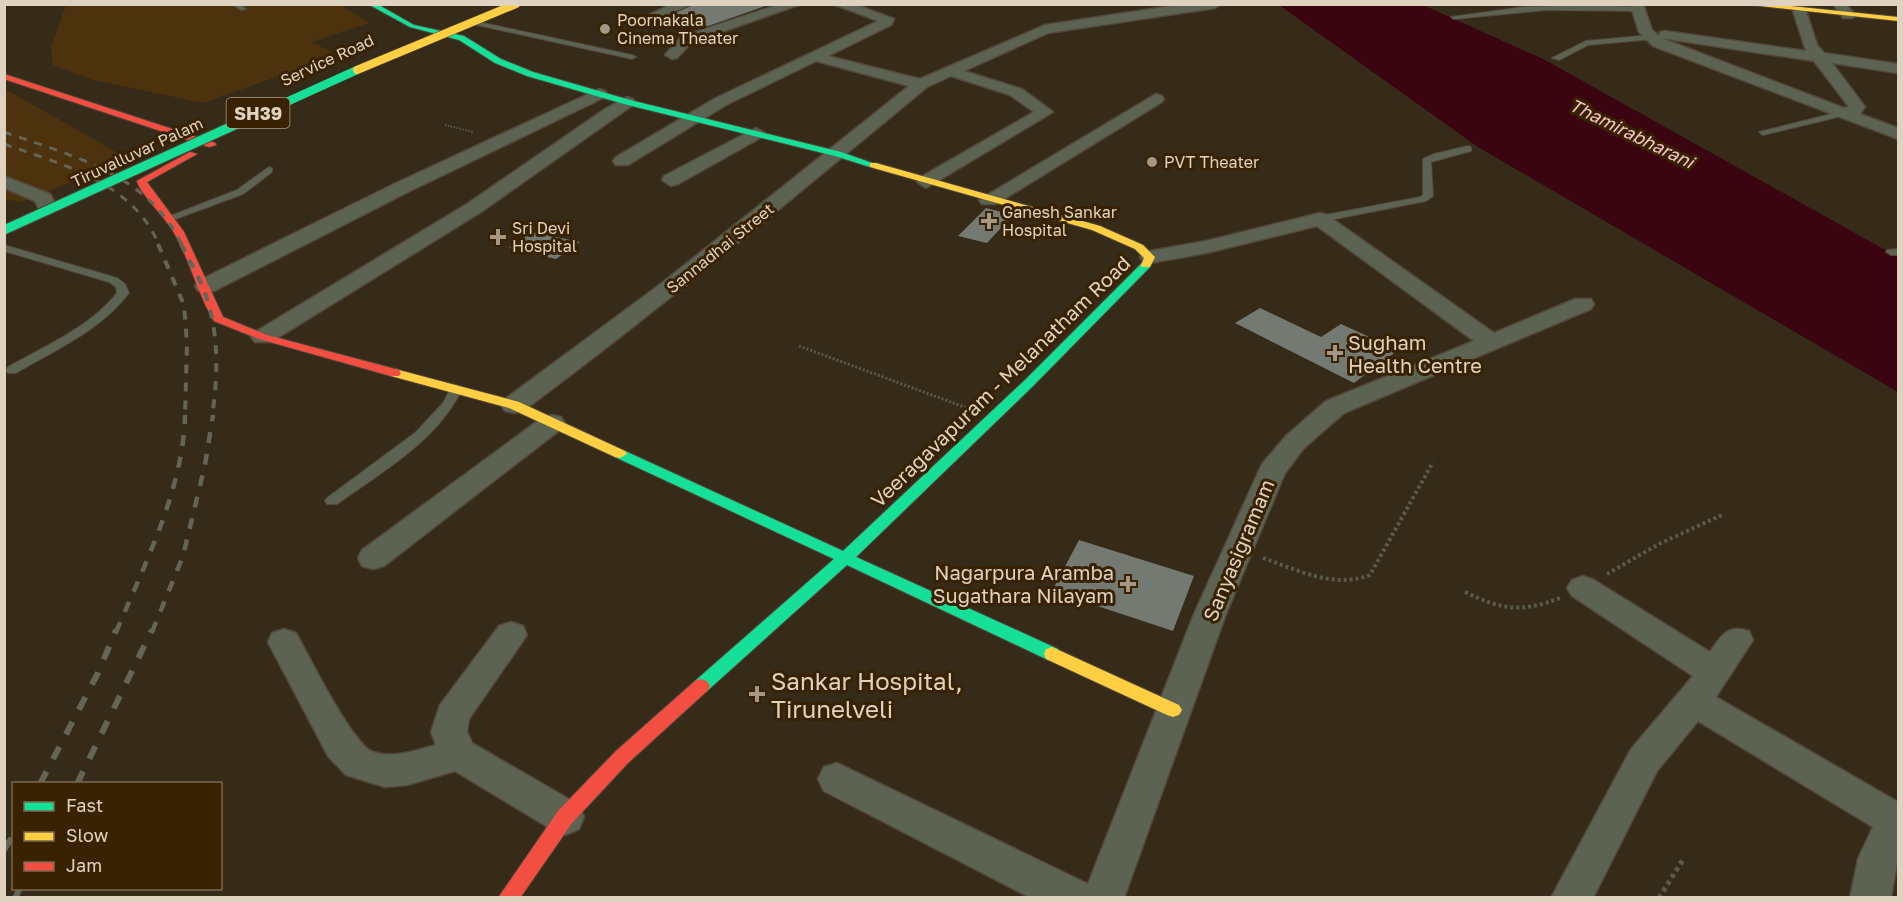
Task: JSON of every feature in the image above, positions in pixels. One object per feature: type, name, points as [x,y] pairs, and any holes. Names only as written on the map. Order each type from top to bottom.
[{"type":"main road","points":[[371,4],[388,16],[431,32],[452,35]]},
{"type":"main road","name":"Service Road","points":[[138,166],[354,64],[500,4]]},
{"type":"main road","name":"Tiruvalluvar Palam","points":[[4,230],[327,82],[516,4]]},
{"type":"main road","points":[[529,4],[314,95],[142,181],[142,186],[157,199],[181,234],[206,286],[216,318],[229,326],[263,337],[514,405],[1173,710]]},
{"type":"main road","points":[[1746,4],[1800,10],[1844,10],[1899,19]]},
{"type":"main road","name":"Veeragavapuram - Melanatham Road","points":[[452,35],[498,61],[530,74],[627,102],[838,154],[926,182],[1096,228],[1139,247],[1150,257],[1144,269],[845,558],[622,757],[565,817],[512,888],[508,897]]},
{"type":"main road","points":[[4,76],[212,145]]},
{"type":"street","points":[[653,16],[686,4]]},
{"type":"street","points":[[672,55],[686,40],[795,4]]},
{"type":"street","points":[[622,161],[692,117],[812,56],[878,26],[887,19],[839,4]]},
{"type":"street","name":"Sannadhai Street","points":[[514,405],[601,343],[838,154],[921,84],[1045,28],[1215,4]]},
{"type":"street","points":[[1637,7],[1648,35],[1683,54],[1899,134]]},
{"type":"street","points":[[1800,10],[1810,46],[1851,96],[1857,107],[1854,111],[1843,113]]},
{"type":"street","points":[[1648,35],[1899,68]]},
{"type":"street","points":[[812,56],[921,84]]},
{"type":"street","points":[[926,182],[1045,112],[1016,92],[949,71]]},
{"type":"street","points":[[206,286],[598,94]]},
{"type":"street","points":[[989,200],[1156,99]]},
{"type":"street","points":[[263,337],[385,265],[506,188],[605,115],[627,102]]},
{"type":"street","points":[[672,180],[756,133]]},
{"type":"street","points":[[4,181],[44,198],[49,206]]},
{"type":"street","points":[[1150,257],[1206,247],[1320,219],[1490,341]]},
{"type":"street","name":"Sanyasigramam","points":[[1103,897],[1236,550],[1272,470],[1295,442],[1335,407],[1582,304]]},
{"type":"street","points":[[373,558],[552,423]]},
{"type":"street","points":[[1583,588],[1704,687],[1899,822]]},
{"type":"street","points":[[511,635],[452,715],[449,732],[458,754],[565,817]]},
{"type":"street","points":[[1571,897],[1644,760],[1704,687],[1737,640]]},
{"type":"street","points":[[284,642],[341,745],[359,764],[385,771],[407,769],[458,754]]},
{"type":"street","points":[[837,779],[1074,897]]},
{"type":"street","points":[[1870,897],[1876,867],[1888,835],[1899,827]]},
{"type":"lane","points":[[235,4],[243,9]]},
{"type":"lane","points":[[1454,17],[1516,10],[1637,7]]},
{"type":"lane","points":[[479,24],[632,57]]},
{"type":"lane","points":[[1556,58],[1586,43],[1648,35]]},
{"type":"lane","points":[[1763,132],[1843,113]]},
{"type":"lane","points":[[1320,219],[1423,199],[1428,196],[1426,160],[1468,149]]},
{"type":"lane","points":[[170,218],[240,192],[269,170]]},
{"type":"lane","points":[[4,220],[65,200]]},
{"type":"lane","points":[[4,240],[60,214],[64,209],[49,206]]},
{"type":"lane","points":[[4,248],[113,280],[121,286],[123,293],[116,304],[92,321],[12,370]]},
{"type":"lane","points":[[332,501],[430,426],[444,413],[456,390]]},
{"type":"path","points":[[800,346],[993,417]]},
{"type":"path","points":[[1236,550],[1311,574],[1358,582],[1370,575],[1433,462]]},
{"type":"path","points":[[1659,897],[1684,858]]},
{"type":"shaded area","points":[[66,5],[341,5],[369,23],[312,42],[337,55],[203,103],[93,80],[53,65],[51,47]]},
{"type":"shaded area","points":[[5,89],[120,154],[125,161],[20,202],[5,199]]},
{"type":"water","name":"Thamirabharani","points":[[1279,5],[1423,5],[1545,60],[1898,257],[1898,392],[1478,147]]},
{"type":"building","points":[[694,4],[771,4],[708,26],[665,18]]},
{"type":"building","points":[[986,208],[1013,215],[987,243],[958,236]]},
{"type":"building","points":[[532,232],[580,242],[556,259],[509,248]]},
{"type":"building","points":[[1260,308],[1321,337],[1341,324],[1398,350],[1354,383],[1235,323]]},
{"type":"building","points":[[1079,540],[1194,576],[1173,631],[1052,591]]},
{"type":"railway","points":[[4,132],[82,160],[129,184],[150,201],[168,221],[182,245]]},
{"type":"railway","points":[[4,144],[72,169],[114,191],[147,223],[159,245]]},
{"type":"railway","points":[[158,244],[184,305],[187,344],[185,416]]},
{"type":"railway","points":[[181,244],[205,292],[214,328],[216,372],[212,416]]},
{"type":"railway","points":[[116,632],[161,526],[170,498],[178,470],[185,415]]},
{"type":"railway","points":[[152,632],[183,556],[205,465],[213,415]]},
{"type":"railway","points":[[41,782],[98,673],[116,630]]},
{"type":"railway","points":[[78,782],[152,630]]},
{"type":"railway","points":[[4,850],[12,837]]},
{"type":"railway","points":[[15,898],[19,890]]},
{"type":"traffic: fast","points":[[371,4],[412,26],[461,38],[498,61],[530,74],[627,102],[838,154],[873,165]]},
{"type":"traffic: fast","points":[[4,230],[357,70]]},
{"type":"traffic: fast","points":[[701,686],[845,558],[1029,383],[1146,265]]},
{"type":"traffic: fast","points":[[620,454],[1052,654]]},
{"type":"traffic: slow","points":[[357,70],[516,4]]},
{"type":"traffic: slow","points":[[1745,4],[1898,19]]},
{"type":"traffic: slow","points":[[873,165],[1096,228],[1139,247],[1150,257],[1146,265]]},
{"type":"traffic: slow","points":[[395,373],[514,405],[620,454]]},
{"type":"traffic: slow","points":[[1052,654],[1173,710]]},
{"type":"traffic: jam","points":[[4,76],[212,145]]},
{"type":"traffic: jam","points":[[193,154],[142,181],[143,186],[163,208],[179,232],[218,319],[263,337],[395,373]]},
{"type":"traffic: jam","points":[[508,898],[565,817],[622,757],[701,686]]},
{"type":"place","name":"Poornakala Cinema Theater","points":[[605,29]]},
{"type":"place","name":"PVT Theater","points":[[1152,162]]},
{"type":"place","name":"Ganesh Sankar Hospital","points":[[989,221]]},
{"type":"place","name":"Sri Devi Hospital","points":[[498,237]]},
{"type":"place","name":"Sugham Health Centre","points":[[1335,353]]},
{"type":"place","name":"Nagarpura Aramba Sugathara Nilayam","points":[[1128,584]]},
{"type":"place","name":"Sankar Hospital, Tirunelveli","points":[[757,694]]}]
